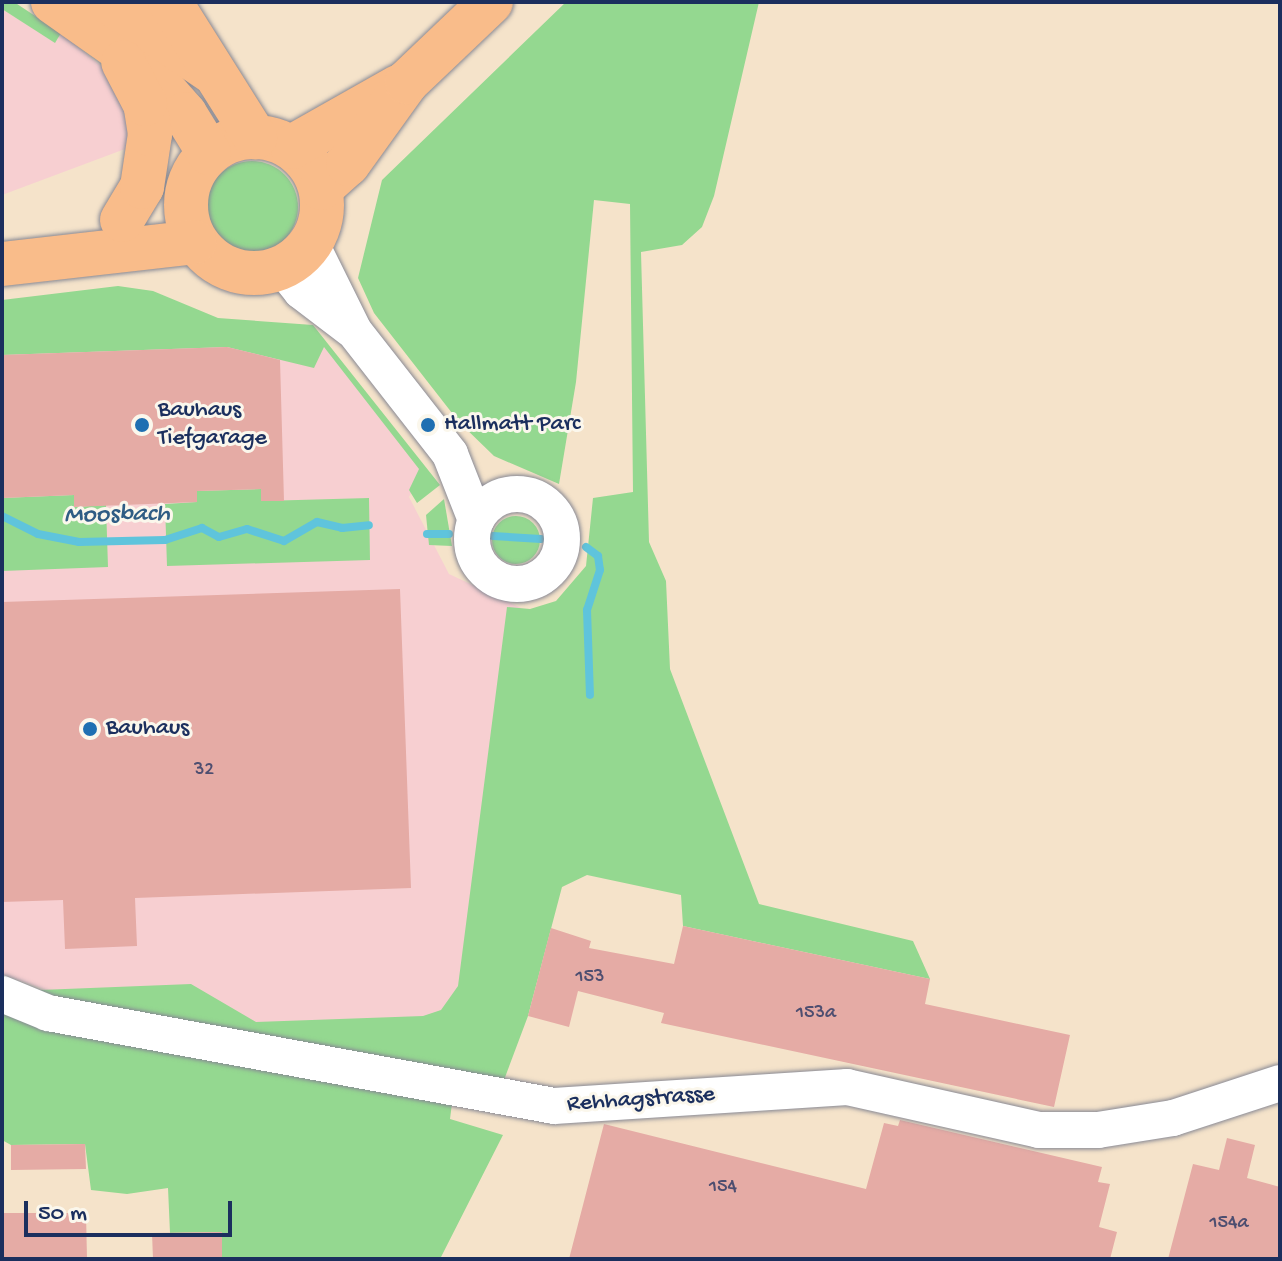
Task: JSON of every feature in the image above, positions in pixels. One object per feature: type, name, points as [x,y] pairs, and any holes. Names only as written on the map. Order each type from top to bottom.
[{"type":"main road","points":[[53,2],[163,86],[209,153]]},
{"type":"main road","points":[[109,2],[213,72]]},
{"type":"main road","points":[[170,2],[213,72],[273,142],[321,188],[321,217],[296,254],[236,270],[190,222],[190,181],[209,153],[273,142],[407,82]]},
{"type":"main road","points":[[321,188],[348,164],[407,82],[491,2]]},
{"type":"main road","points":[[113,47],[132,75],[149,120],[142,187],[122,220]]},
{"type":"main road","points":[[2,236],[122,220],[190,222]]},
{"type":"main road","points":[[2,264],[190,222]]},
{"type":"street","points":[[296,254],[301,291],[354,331],[450,454],[476,520],[473,549],[491,576],[516,584],[541,578],[562,546],[559,521],[545,503],[517,493],[450,454]]},
{"type":"street","points":[[476,520],[497,498],[517,493]]},
{"type":"street","name":"Rehhagstrasse","points":[[2,994],[48,1013],[554,1106],[847,1087],[1039,1130],[1098,1130],[1173,1118],[1280,1083]]},
{"type":"shaded area","points":[[2,9],[55,42],[61,33],[113,76],[134,105],[133,146],[2,195]]},
{"type":"shaded area","points":[[2,312],[226,332],[309,329],[425,467],[409,497],[449,574],[545,619],[476,1044],[91,1006],[2,974]]},
{"type":"green space","points":[[2,2],[14,2],[61,33],[55,43],[2,9]]},
{"type":"green space","points":[[566,2],[759,2],[714,196],[702,227],[682,245],[641,252],[649,542],[666,581],[670,669],[759,904],[913,941],[930,979],[683,926],[681,895],[587,875],[562,887],[528,1016],[501,1088],[248,1043],[2,983],[2,976],[40,990],[191,984],[256,1022],[423,1016],[441,1010],[458,986],[507,607],[530,609],[556,601],[586,566],[593,498],[633,492],[630,204],[594,200],[576,382],[559,484],[494,456],[459,422],[374,313],[358,278],[382,180]]},
{"type":"green space","points":[[243,161],[261,161],[278,168],[291,181],[298,207],[291,233],[278,246],[261,253],[243,253],[226,246],[213,233],[206,216],[206,198],[213,181],[226,168]]},
{"type":"green space","points":[[118,286],[153,291],[218,318],[313,325],[440,485],[417,503],[409,490],[419,469],[324,347],[314,368],[227,347],[2,355],[2,300]]},
{"type":"green space","points":[[261,489],[262,501],[369,498],[370,560],[167,566],[165,504],[197,502],[197,491]]},
{"type":"green space","points":[[74,495],[75,507],[106,505],[108,567],[2,571],[2,498]]},
{"type":"green space","points":[[444,499],[452,546],[429,545],[426,515]]},
{"type":"green space","points":[[516,516],[533,523],[540,540],[533,557],[516,564],[499,557],[492,540],[499,523]]},
{"type":"green space","points":[[2,1005],[452,1103],[450,1119],[503,1135],[440,1259],[222,1259],[221,1232],[170,1233],[168,1188],[127,1194],[91,1190],[85,1144],[11,1145],[2,1140]]},
{"type":"building","name":"Bauhaus Tiefgarage","points":[[227,347],[280,360],[284,501],[261,501],[261,489],[197,491],[197,502],[74,507],[74,495],[2,498],[2,355]]},
{"type":"building","points":[[400,589],[411,888],[135,898],[137,946],[65,949],[63,900],[2,902],[2,602]]},
{"type":"building","points":[[683,926],[930,979],[925,1004],[1070,1035],[1054,1107],[661,1023],[664,1013],[578,991],[569,1027],[528,1016],[551,928],[591,941],[589,948],[674,964]]},
{"type":"building","points":[[900,1120],[1102,1167],[1098,1182],[1110,1184],[1099,1227],[1117,1232],[1110,1259],[569,1259],[604,1124],[866,1189],[884,1123],[898,1126]]},
{"type":"building","points":[[1227,1138],[1255,1145],[1247,1178],[1280,1187],[1280,1259],[1168,1259],[1193,1164],[1219,1170]]},
{"type":"building","points":[[85,1144],[86,1169],[11,1170],[11,1145]]},
{"type":"building","points":[[2,1213],[86,1213],[87,1259],[2,1259]]},
{"type":"building","points":[[222,1232],[222,1259],[153,1259],[152,1233]]},
{"type":"waterway","name":"Moosbach","points":[[2,516],[38,534],[79,542],[165,540],[202,528],[219,537],[247,529],[284,541],[317,522],[342,528],[369,525]]},
{"type":"waterway","name":"Moosbach","points":[[427,534],[449,534]]},
{"type":"waterway","name":"Moosbach","points":[[493,536],[541,539]]},
{"type":"waterway","name":"Moosbach","points":[[586,547],[598,556],[600,570],[587,610],[590,695]]},
{"type":"place","name":"Bauhaus Tiefgarage","points":[[142,425]]},
{"type":"place","name":"Hallmatt Parc","points":[[428,425]]},
{"type":"place","name":"Bauhaus","points":[[90,729]]}]
